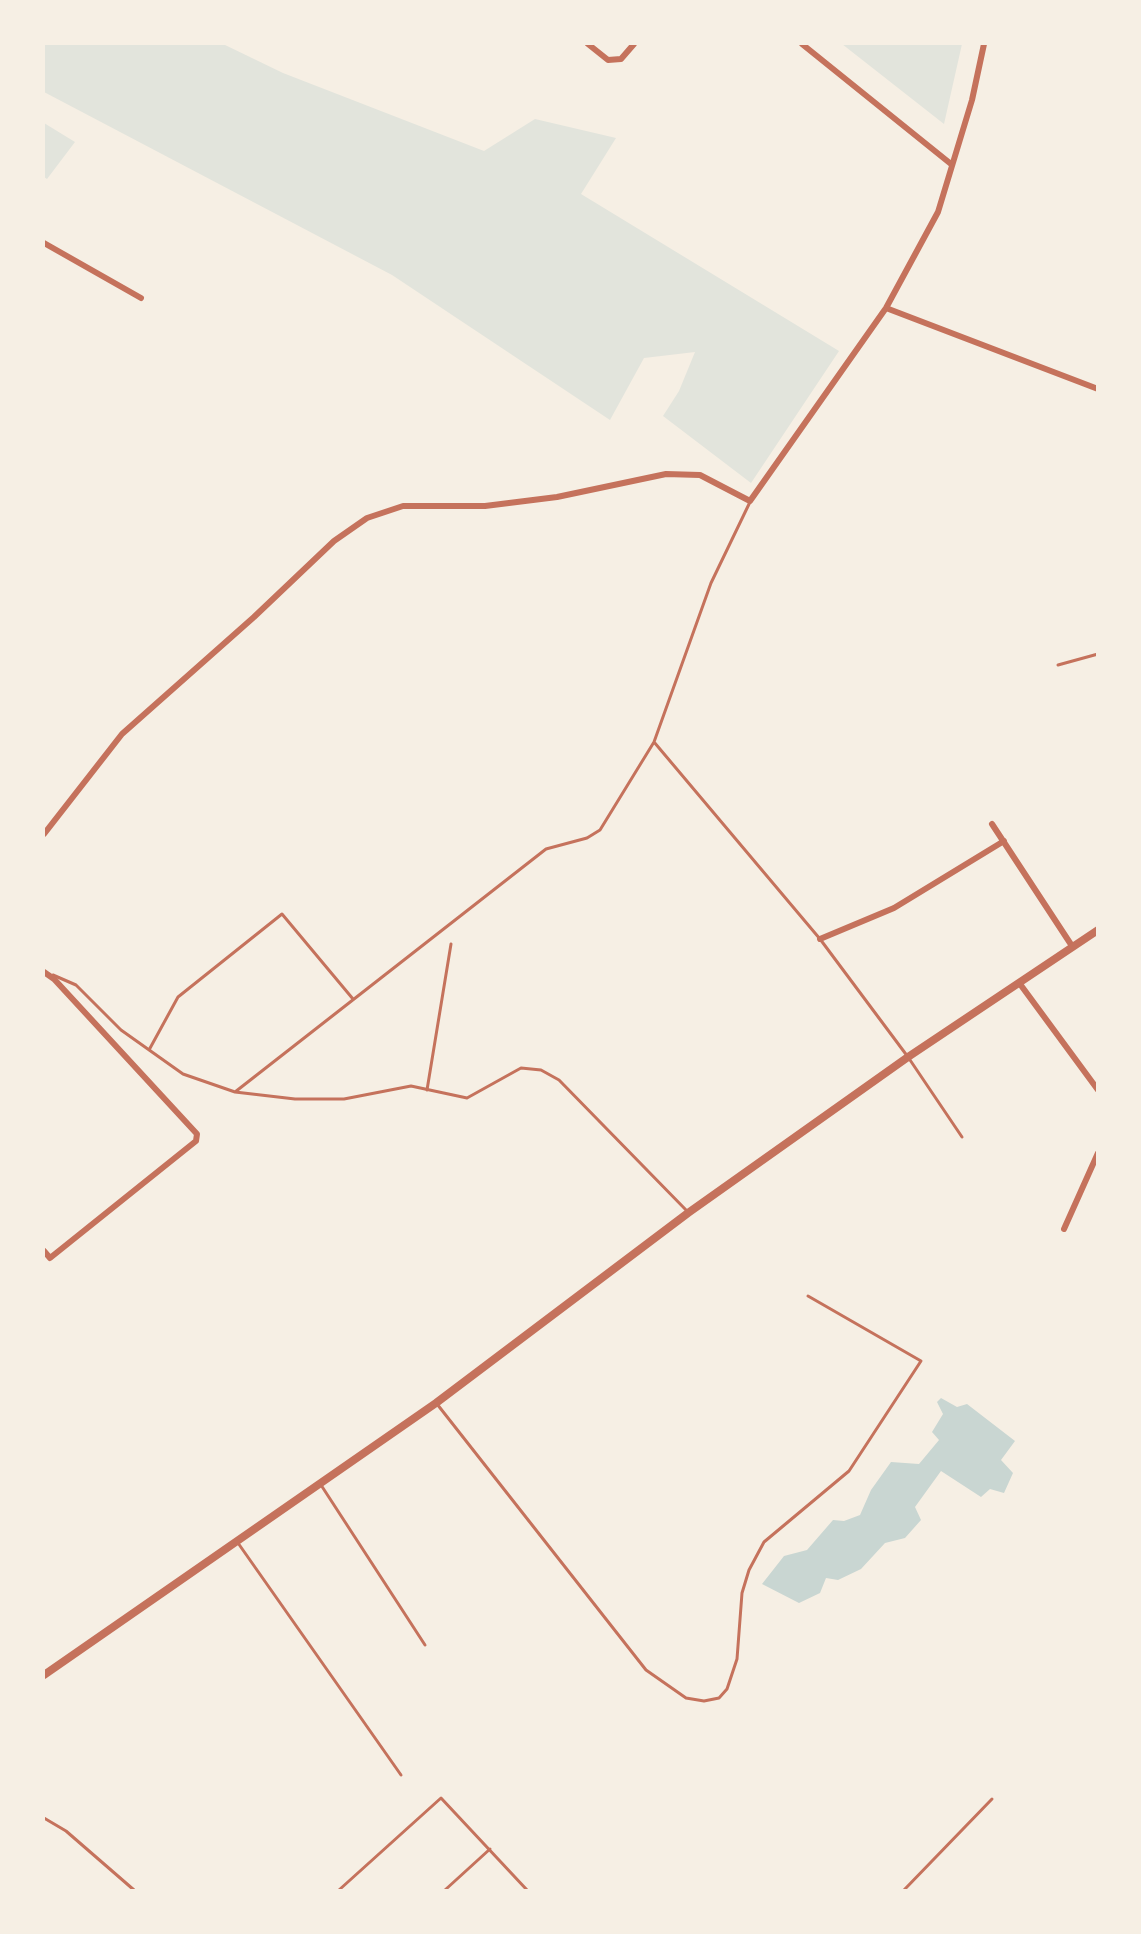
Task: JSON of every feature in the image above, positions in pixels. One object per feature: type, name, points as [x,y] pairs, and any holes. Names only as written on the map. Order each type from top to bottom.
[{"type":"street","points":[[588,44],[608,60],[621,59],[634,44]]},
{"type":"street","points":[[802,44],[951,164]]},
{"type":"street","points":[[44,834],[122,734],[254,617],[334,541],[367,518],[403,506],[484,506],[557,497],[666,474],[700,475],[750,501],[886,308],[938,212],[972,100],[984,44]]},
{"type":"street","points":[[44,243],[141,298]]},
{"type":"street","points":[[886,308],[1098,389]]},
{"type":"street","points":[[992,824],[1072,946]]},
{"type":"street","points":[[820,939],[894,908],[1004,841]]},
{"type":"street","points":[[44,1675],[321,1485],[436,1403],[688,1213],[908,1057],[1098,930]]},
{"type":"street","points":[[44,972],[197,1134],[196,1141],[50,1258],[44,1251]]},
{"type":"street","points":[[1020,984],[1098,1090]]},
{"type":"street","points":[[1064,1229],[1098,1153]]},
{"type":"lane","points":[[235,1092],[546,849],[587,838],[600,830],[654,742],[711,583],[750,501]]},
{"type":"lane","points":[[1059,665],[1098,654]]},
{"type":"lane","points":[[654,742],[820,939],[908,1057],[963,1137]]},
{"type":"lane","points":[[149,1050],[178,997],[282,914],[353,999]]},
{"type":"lane","points":[[427,1090],[451,944]]},
{"type":"lane","points":[[44,972],[76,985],[121,1030],[183,1074],[235,1092],[295,1099],[344,1099],[411,1086],[467,1098],[521,1068],[541,1070],[559,1080],[688,1213]]},
{"type":"lane","points":[[436,1403],[646,1670],[686,1698],[704,1701],[719,1698],[727,1689],[737,1659],[742,1593],[749,1570],[764,1542],[849,1471],[921,1361],[808,1296]]},
{"type":"lane","points":[[321,1485],[425,1645]]},
{"type":"lane","points":[[237,1541],[401,1775]]},
{"type":"lane","points":[[339,1890],[441,1798],[526,1890]]},
{"type":"lane","points":[[904,1890],[992,1799]]},
{"type":"lane","points":[[44,1818],[66,1831],[134,1890]]},
{"type":"lane","points":[[445,1890],[490,1849]]},
{"type":"shaded area","points":[[44,44],[223,44],[283,73],[484,151],[535,119],[616,138],[581,194],[839,351],[751,483],[663,416],[679,391],[695,352],[644,358],[610,420],[392,275],[44,92]]},
{"type":"shaded area","points":[[842,44],[962,44],[944,124]]},
{"type":"shaded area","points":[[44,123],[75,142],[47,179],[44,177]]},
{"type":"shaded area","points":[[941,1398],[957,1407],[967,1404],[1015,1441],[1001,1460],[1013,1473],[1004,1493],[990,1489],[981,1497],[941,1471],[915,1507],[921,1520],[905,1538],[885,1543],[861,1569],[838,1580],[826,1578],[820,1593],[799,1603],[762,1584],[784,1556],[807,1550],[833,1520],[844,1521],[860,1515],[871,1490],[891,1462],[919,1464],[939,1440],[932,1432],[943,1414],[937,1402]]}]
